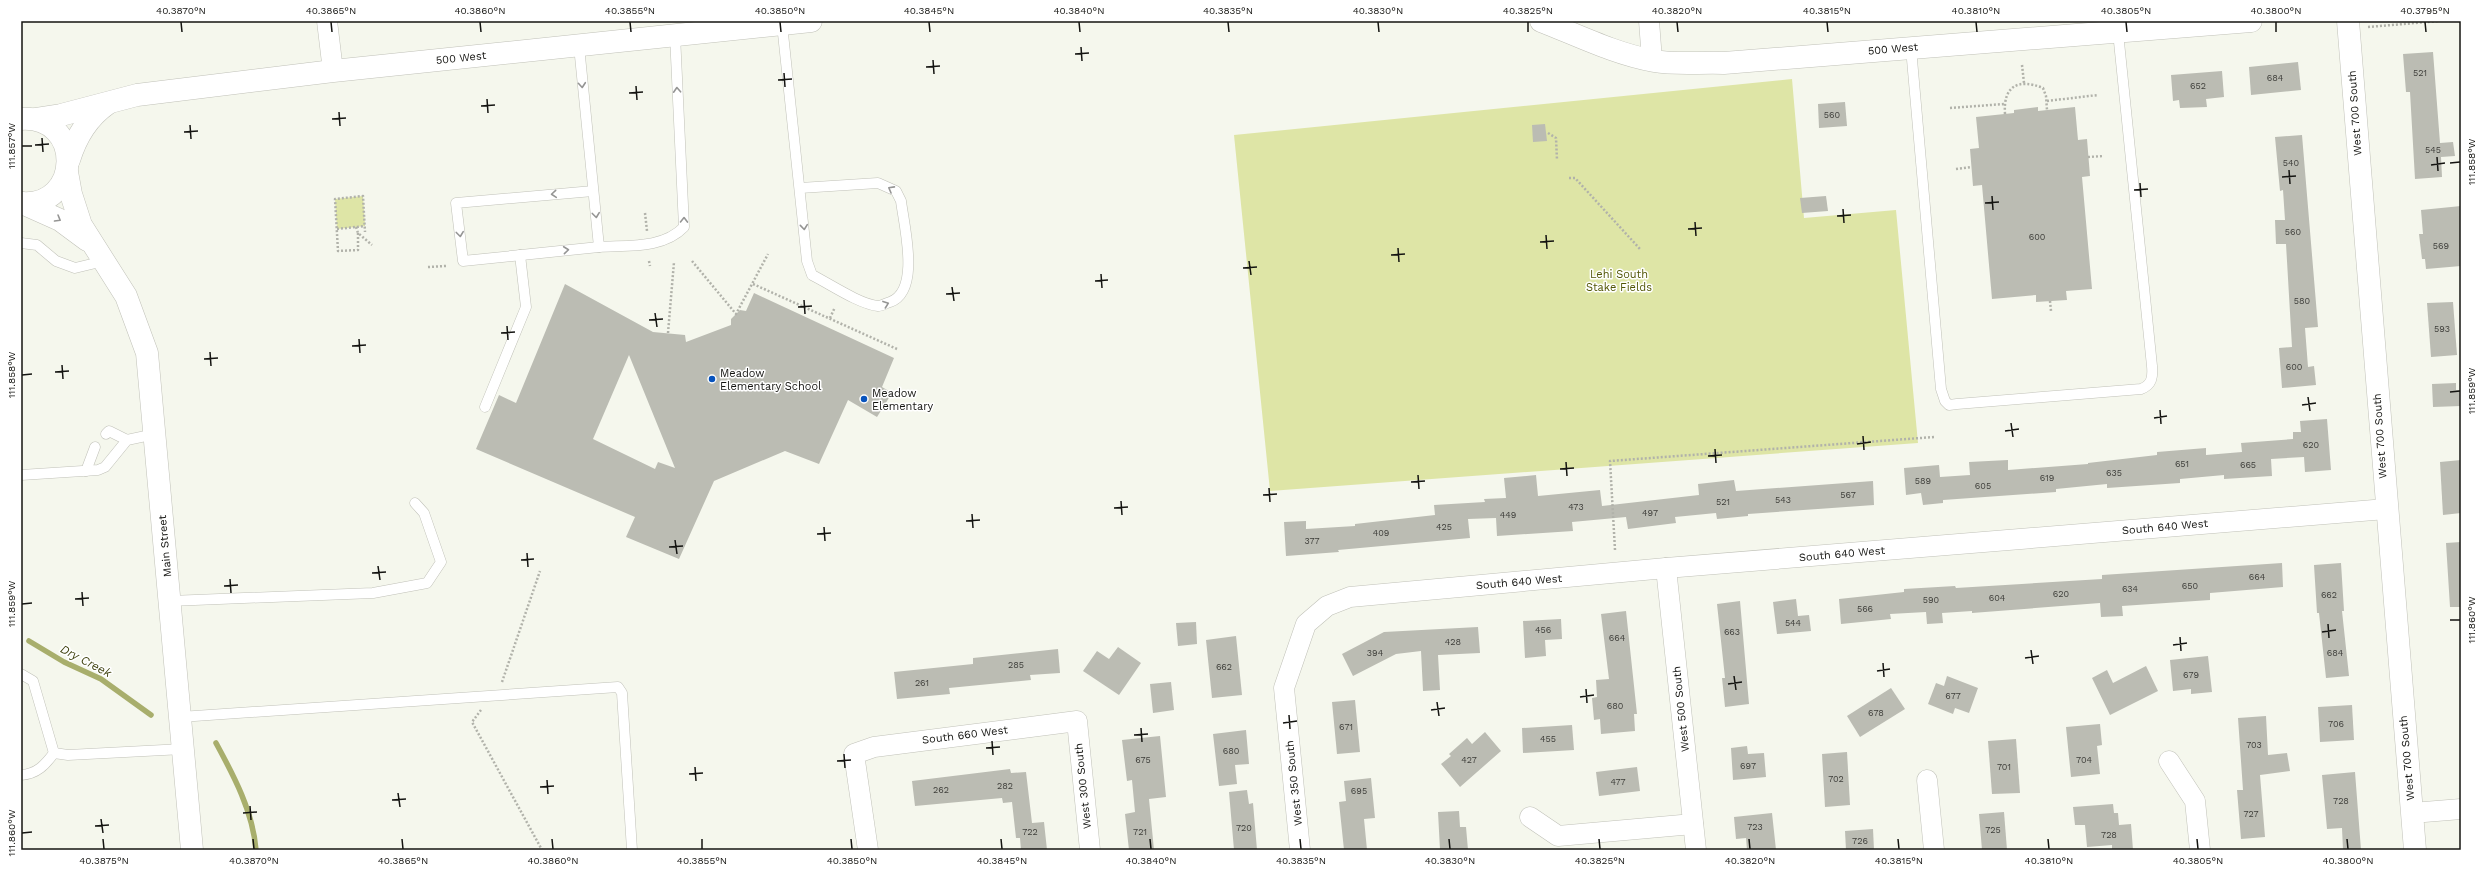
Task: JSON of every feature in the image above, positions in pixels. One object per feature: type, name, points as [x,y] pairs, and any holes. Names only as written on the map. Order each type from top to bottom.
[{"type":"street","points":[[327,21],[333,71]]},
{"type":"street","name":"500 West","points":[[27,117],[61,115],[137,95],[333,71],[579,46],[675,28],[782,24],[811,21]]},
{"type":"street","name":"500 West","points":[[1541,21],[1608,48],[1652,60],[1674,63],[1724,63],[2251,21]]},
{"type":"street","points":[[1649,21],[1652,60]]},
{"type":"street","name":"West 700 South","points":[[2348,25],[2386,509],[2415,850]]},
{"type":"street","points":[[22,203],[34,203],[55,192],[63,183],[78,136],[85,125],[111,101]]},
{"type":"street","name":"Main Street","points":[[27,117],[55,130],[62,138],[75,210],[81,225],[126,296],[142,333],[150,372],[192,850]]},
{"type":"street","name":"Main Street","points":[[22,203],[60,220],[87,240],[101,257]]},
{"type":"street","name":"South 640 West","points":[[1306,624],[1327,606],[1350,597],[1666,568],[2386,509]]},
{"type":"street","name":"West 500 South","points":[[1666,568],[1696,850]]},
{"type":"street","name":"West 350 South","points":[[1300,850],[1284,688],[1306,624]]},
{"type":"street","name":"South 660 West","points":[[868,850],[854,754],[874,747],[1077,721]]},
{"type":"street","name":"West 300 South","points":[[1077,721],[1090,850]]},
{"type":"street","points":[[2169,761],[2195,801],[2200,850]]},
{"type":"street","points":[[1927,780],[1934,850]]},
{"type":"street","points":[[2412,813],[2461,809]]},
{"type":"street","points":[[1530,817],[1558,836],[1694,824]]},
{"type":"lane","points":[[782,24],[807,261],[812,275],[859,299],[879,306],[894,300],[906,287],[909,270],[901,201],[896,190],[878,183],[800,188]]},
{"type":"lane","points":[[593,191],[456,203],[463,261],[662,242],[675,236],[684,227],[675,28]]},
{"type":"lane","points":[[1911,48],[1941,389],[1945,402],[1949,404],[1957,404],[2141,389],[2151,382],[2152,375],[2150,353],[2118,32]]},
{"type":"lane","points":[[579,46],[600,247]]},
{"type":"lane","points":[[21,243],[37,245],[56,261],[75,268],[101,257]]},
{"type":"lane","points":[[484,407],[526,307],[520,255]]},
{"type":"lane","points":[[106,434],[109,430],[128,440]]},
{"type":"lane","points":[[21,475],[86,471],[105,467],[128,440],[155,434]]},
{"type":"lane","points":[[86,471],[95,447]]},
{"type":"lane","points":[[170,601],[373,593],[427,584],[441,562],[424,513],[415,503]]},
{"type":"lane","points":[[21,674],[33,681],[54,753]]},
{"type":"lane","points":[[180,717],[490,697],[618,687],[622,693],[632,850]]},
{"type":"lane","points":[[54,753],[68,755],[183,749]]},
{"type":"lane","points":[[21,775],[29,774],[42,767],[54,753]]},
{"type":"path","points":[[2348,25],[2439,21]]},
{"type":"path","points":[[2022,65],[2024,83]]},
{"type":"path","points":[[2005,114],[2004,104],[2010,90],[2024,83],[2030,82],[2043,88],[2048,110]]},
{"type":"path","points":[[2047,101],[2098,95]]},
{"type":"path","points":[[1950,108],[2004,104]]},
{"type":"path","points":[[1548,133],[1556,138],[1557,160]]},
{"type":"path","points":[[2088,157],[2104,156]]},
{"type":"path","points":[[1956,168],[1971,167]]},
{"type":"path","points":[[1569,178],[1575,178],[1640,249]]},
{"type":"path","points":[[356,227],[358,233],[358,250],[338,252],[335,199],[363,196],[365,232]]},
{"type":"path","points":[[645,213],[647,238]]},
{"type":"path","points":[[337,229],[365,226]]},
{"type":"path","points":[[358,233],[372,245]]},
{"type":"path","points":[[692,261],[736,314],[768,254]]},
{"type":"path","points":[[649,261],[650,266]]},
{"type":"path","points":[[668,333],[674,262]]},
{"type":"path","points":[[428,267],[446,266]]},
{"type":"path","points":[[753,284],[897,349]]},
{"type":"path","points":[[2050,301],[2051,311]]},
{"type":"path","points":[[830,318],[835,307]]},
{"type":"path","points":[[1615,550],[1610,461],[1934,437]]},
{"type":"path","points":[[540,571],[504,678],[472,722],[542,850]]},
{"type":"green space","name":"Lehi South Stake Fields","points":[[1792,79],[1804,218],[1896,210],[1918,443],[1270,491],[1234,135]]},
{"type":"green space","points":[[363,196],[365,226],[337,229],[335,199]]},
{"type":"building","points":[[2433,52],[2440,143],[2453,142],[2455,156],[2441,157],[2442,177],[2415,179],[2410,92],[2406,92],[2403,54]]},
{"type":"building","points":[[2298,62],[2301,90],[2251,95],[2249,67]]},
{"type":"building","points":[[2222,71],[2224,97],[2206,99],[2207,107],[2180,108],[2179,100],[2173,101],[2171,75]]},
{"type":"building","points":[[1845,102],[1847,126],[1819,128],[1818,104]]},
{"type":"building","points":[[2038,107],[2038,111],[2075,107],[2078,140],[2087,139],[2090,176],[2082,177],[2092,289],[2066,291],[2067,300],[2036,302],[2036,295],[1992,299],[1982,185],[1973,186],[1970,149],[1979,148],[1976,117],[2014,113],[2014,110]]},
{"type":"building","points":[[1545,124],[1547,141],[1533,142],[1532,125]]},
{"type":"building","points":[[2302,135],[2318,327],[2305,328],[2308,367],[2314,366],[2316,385],[2282,388],[2279,348],[2292,347],[2286,244],[2276,244],[2275,220],[2285,220],[2283,190],[2280,191],[2275,137]]},
{"type":"building","points":[[1826,196],[1828,211],[1802,213],[1800,198]]},
{"type":"building","points":[[2461,206],[2461,266],[2426,269],[2425,259],[2422,259],[2419,234],[2423,234],[2421,210]]},
{"type":"building","points":[[565,284],[653,332],[685,335],[686,342],[731,325],[731,319],[740,310],[746,311],[754,293],[894,358],[882,387],[892,393],[877,417],[848,400],[819,464],[785,451],[714,481],[679,559],[626,537],[635,517],[476,449],[499,395],[516,403]],"holes":[[[629,355],[675,468],[658,462],[655,469],[593,439]]]},
{"type":"building","points":[[2453,302],[2457,355],[2431,357],[2427,303]]},
{"type":"building","points":[[2456,383],[2456,390],[2461,390],[2461,406],[2433,407],[2432,384]]},
{"type":"building","points":[[2327,419],[2331,470],[2305,472],[2304,457],[2271,459],[2272,476],[2224,479],[2224,475],[2180,479],[2180,483],[2107,488],[2107,484],[2056,489],[2056,492],[1943,500],[1943,503],[1923,505],[1921,493],[1906,495],[1904,468],[1939,465],[1940,477],[1970,475],[1969,462],[2008,460],[2008,470],[2088,464],[2157,455],[2157,452],[2206,448],[2206,455],[2242,452],[2241,443],[2293,439],[2293,432],[2301,432],[2300,421]]},
{"type":"building","points":[[2461,460],[2461,513],[2443,515],[2440,462]]},
{"type":"building","points":[[1536,475],[1538,496],[1600,490],[1602,506],[1699,495],[1698,484],[1734,480],[1736,491],[1873,481],[1874,505],[1748,514],[1748,516],[1717,519],[1716,513],[1675,517],[1676,523],[1628,529],[1626,517],[1572,522],[1573,531],[1497,536],[1496,518],[1468,519],[1470,538],[1286,556],[1284,522],[1306,521],[1306,529],[1355,526],[1355,524],[1435,515],[1434,505],[1485,502],[1484,499],[1506,498],[1504,478]]},
{"type":"building","points":[[2461,542],[2461,607],[2450,607],[2446,543]]},
{"type":"building","points":[[2282,563],[2283,587],[2210,593],[2210,600],[2122,606],[2123,616],[2101,617],[2100,603],[1972,613],[1972,611],[1942,613],[1943,623],[1927,624],[1926,612],[1890,614],[1891,619],[1841,624],[1839,599],[1904,592],[1904,589],[1955,586],[1956,588],[2102,579],[2102,575]]},
{"type":"building","points":[[2341,563],[2344,611],[2342,611],[2349,676],[2326,678],[2319,613],[2317,613],[2314,565]]},
{"type":"building","points":[[1796,599],[1798,616],[1809,615],[1811,631],[1777,634],[1773,602]]},
{"type":"building","points":[[1740,601],[1749,704],[1725,707],[1722,678],[1725,678],[1717,604]]},
{"type":"building","points":[[1626,611],[1637,714],[1634,714],[1635,731],[1601,734],[1600,719],[1594,720],[1592,698],[1597,697],[1596,680],[1609,679],[1601,614]]},
{"type":"building","points":[[1561,619],[1562,639],[1545,640],[1546,656],[1525,658],[1523,621]]},
{"type":"building","points":[[1196,622],[1197,644],[1178,646],[1176,623]]},
{"type":"building","points":[[1478,627],[1480,653],[1438,655],[1440,690],[1423,691],[1421,651],[1396,654],[1353,676],[1342,654],[1384,632]]},
{"type":"building","points":[[1236,636],[1242,695],[1212,698],[1206,640]]},
{"type":"building","points":[[1118,647],[1141,663],[1119,695],[1083,671],[1097,651],[1109,659]]},
{"type":"building","points":[[1058,649],[1060,673],[1030,675],[1031,680],[949,688],[950,694],[897,699],[894,672],[973,664],[973,658]]},
{"type":"building","points":[[2208,656],[2212,692],[2191,694],[2191,689],[2173,691],[2170,660]]},
{"type":"building","points":[[2146,666],[2158,691],[2110,715],[2092,678],[2107,670],[2113,683]]},
{"type":"building","points":[[1947,676],[1978,688],[1969,713],[1955,708],[1953,714],[1928,704],[1936,683],[1944,686]]},
{"type":"building","points":[[1171,682],[1174,710],[1153,713],[1150,684]]},
{"type":"building","points":[[1891,688],[1905,709],[1860,737],[1847,716]]},
{"type":"building","points":[[1355,700],[1360,752],[1337,754],[1332,702]]},
{"type":"building","points":[[2352,705],[2354,740],[2320,742],[2318,707]]},
{"type":"building","points":[[2266,716],[2268,755],[2287,753],[2290,771],[2260,775],[2265,837],[2241,839],[2237,790],[2243,790],[2238,718]]},
{"type":"building","points":[[2100,724],[2102,745],[2097,746],[2100,774],[2071,777],[2066,727]]},
{"type":"building","points":[[1572,725],[1574,750],[1523,753],[1522,728]]},
{"type":"building","points":[[1246,730],[1249,764],[1235,765],[1237,784],[1219,786],[1213,734]]},
{"type":"building","points":[[1485,732],[1501,751],[1460,787],[1441,764],[1451,756],[1449,754],[1467,738],[1472,744]]},
{"type":"building","points":[[1160,736],[1166,797],[1149,799],[1154,850],[1129,850],[1125,814],[1135,812],[1132,780],[1127,781],[1122,740]]},
{"type":"building","points":[[2016,739],[2020,793],[1992,794],[1988,741]]},
{"type":"building","points":[[1747,746],[1748,754],[1764,753],[1766,777],[1733,780],[1731,748]]},
{"type":"building","points":[[1847,752],[1850,805],[1825,807],[1822,754]]},
{"type":"building","points":[[1637,767],[1640,791],[1599,796],[1596,772]]},
{"type":"building","points":[[1010,769],[1011,773],[1026,772],[1032,823],[1044,822],[1047,850],[1021,850],[1020,838],[1016,838],[1012,802],[1003,803],[1002,798],[915,806],[912,781]]},
{"type":"building","points":[[2355,772],[2361,850],[2343,850],[2342,828],[2327,829],[2322,775]]},
{"type":"building","points":[[1371,778],[1375,818],[1364,819],[1367,850],[1344,850],[1339,802],[1346,801],[1344,781]]},
{"type":"building","points":[[1247,790],[1249,804],[1253,803],[1257,850],[1234,850],[1229,792]]},
{"type":"building","points":[[2113,804],[2114,813],[2118,813],[2119,825],[2131,824],[2133,850],[2112,850],[2112,845],[2087,847],[2085,825],[2075,825],[2073,807]]},
{"type":"building","points":[[1459,811],[1460,827],[1466,827],[1468,850],[1440,850],[1438,812]]},
{"type":"building","points":[[2004,812],[2007,850],[1982,850],[1979,814]]},
{"type":"building","points":[[1772,813],[1776,850],[1747,850],[1746,838],[1736,839],[1734,817]]},
{"type":"building","points":[[1873,829],[1874,850],[1846,850],[1845,831]]},
{"type":"waterway","name":"Dry Creek","points":[[29,641],[64,662],[101,679],[151,715]]},
{"type":"waterway","name":"Dry Creek","points":[[216,743],[236,781],[247,808],[256,850]]},
{"type":"place","name":"Meadow Elementary School","points":[[712,379]]},
{"type":"place","name":"Meadow Elementary","points":[[864,399]]}]
